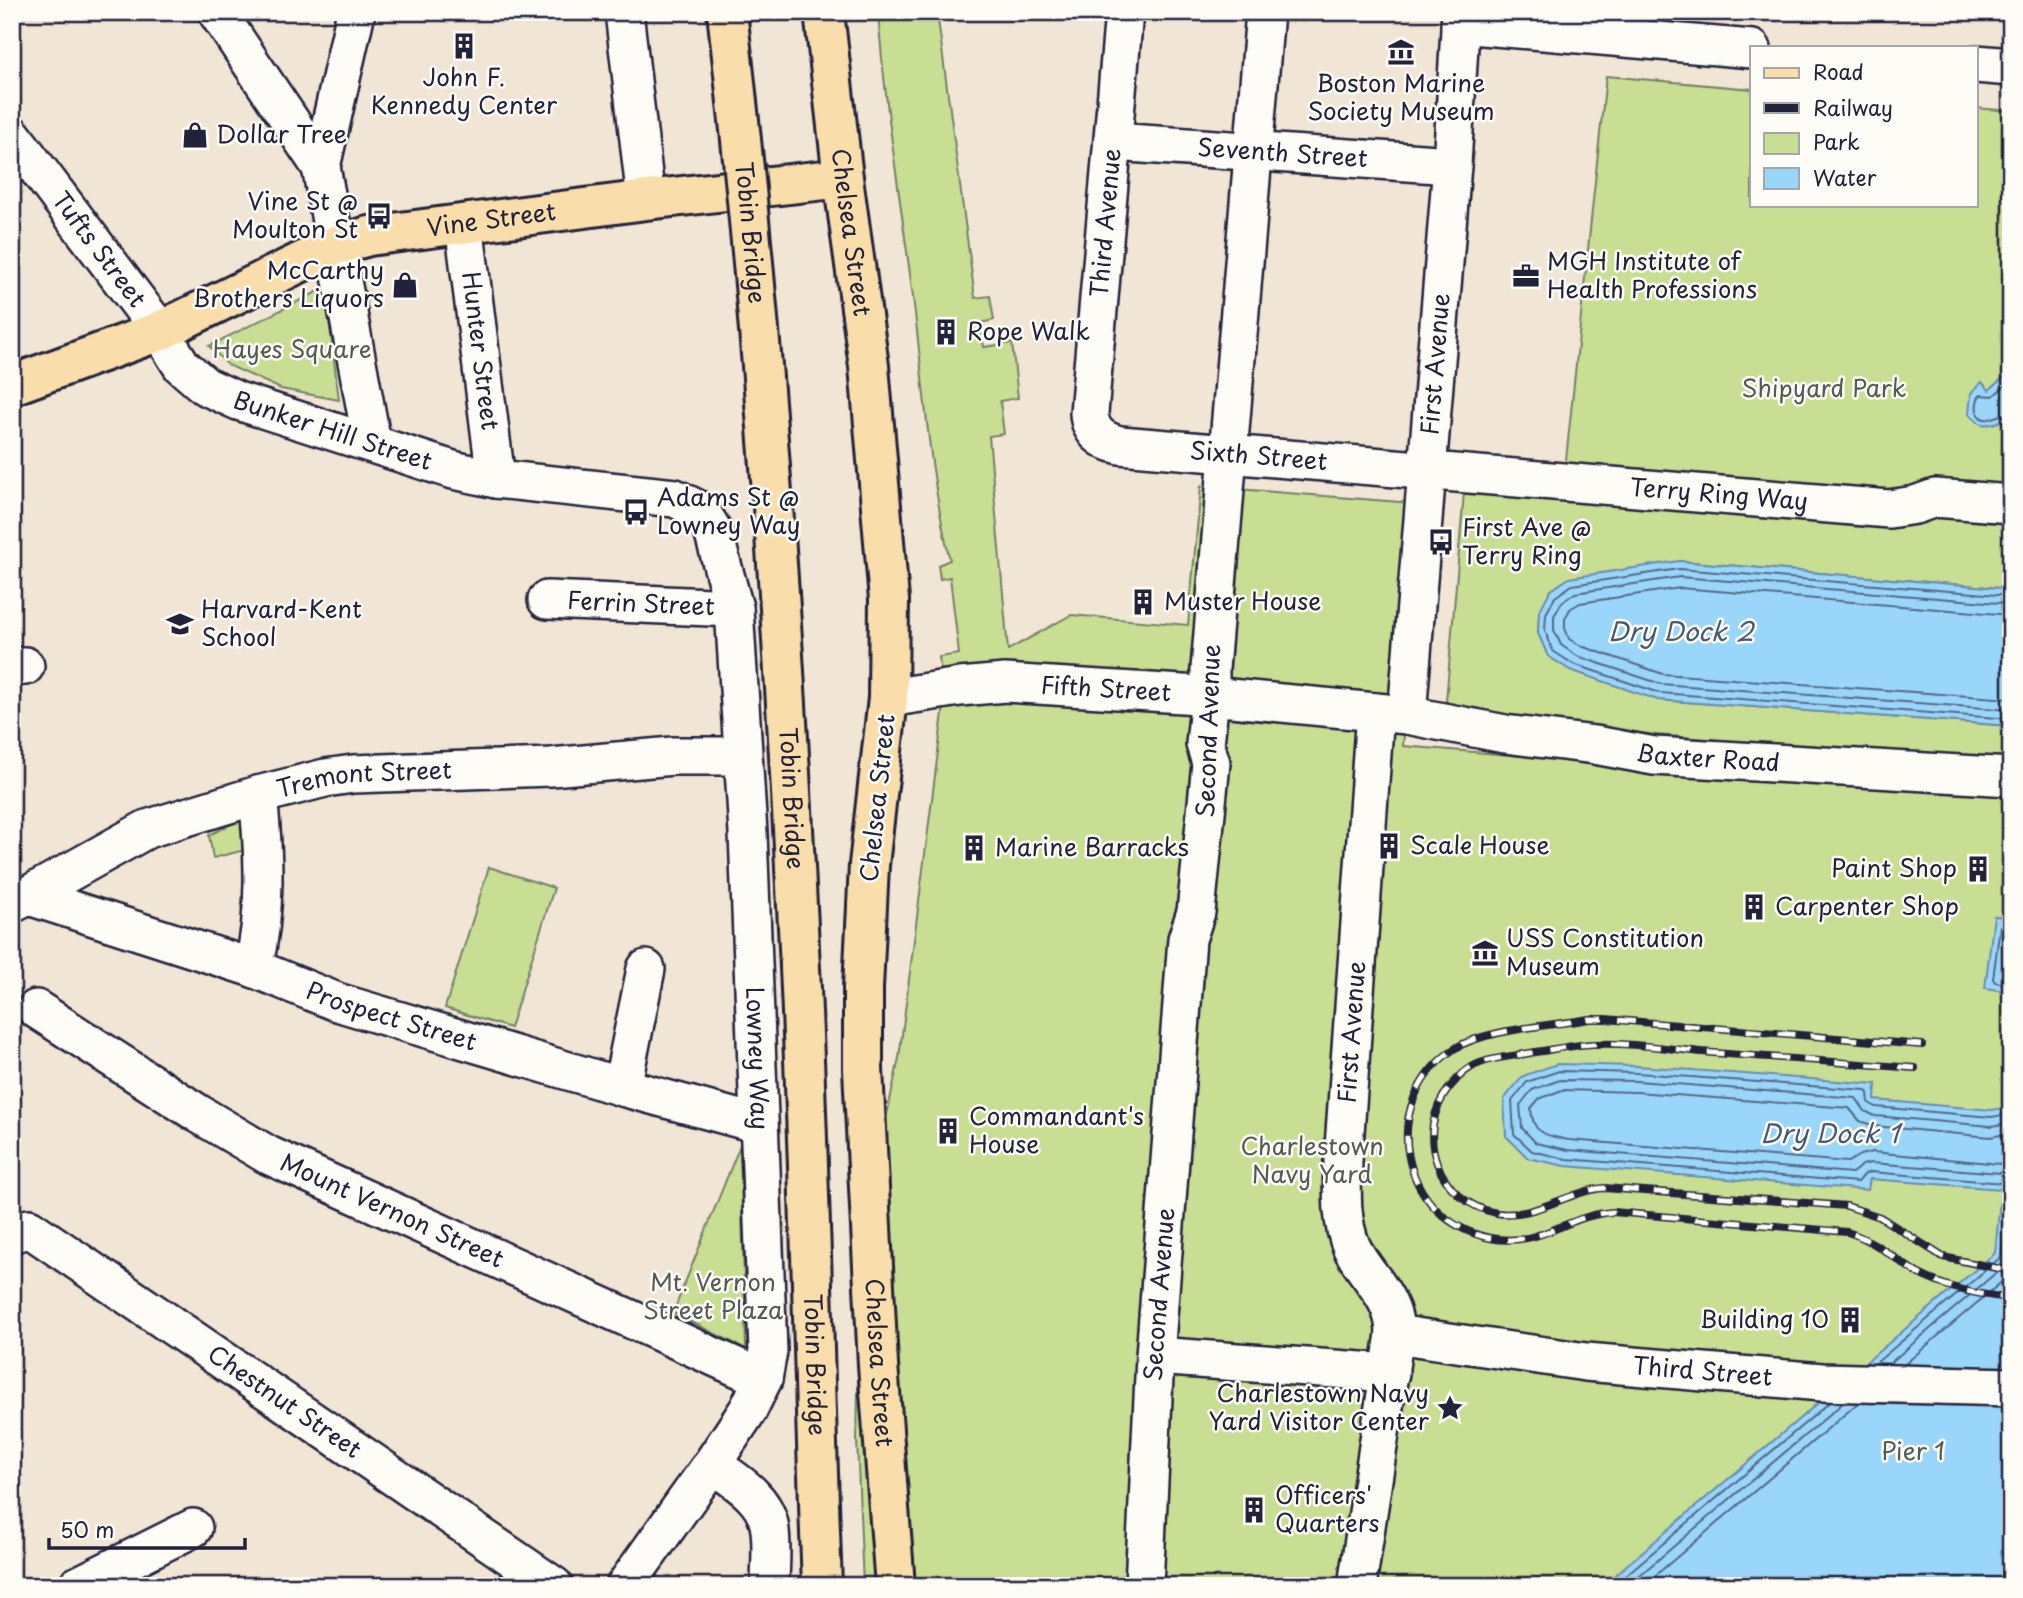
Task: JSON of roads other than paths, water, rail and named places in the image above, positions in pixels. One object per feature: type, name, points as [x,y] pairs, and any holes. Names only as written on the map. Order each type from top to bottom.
[{"type":"main road","name":"Tobin Bridge","points":[[726,12],[763,376],[783,662]]},
{"type":"main road","name":"Tobin Bridge","points":[[726,12],[762,365],[780,601],[800,971],[822,1586]]},
{"type":"main road","name":"Chelsea Street","points":[[824,12],[869,366],[889,600],[888,698],[869,865],[863,988],[863,1069],[878,1365],[895,1586]]},
{"type":"main road","name":"Vine Street","points":[[160,331],[336,245],[369,236],[843,178]]},
{"type":"main road","points":[[12,385],[160,331]]},
{"type":"street","points":[[217,12],[321,167],[372,443]]},
{"type":"street","points":[[321,167],[356,12]]},
{"type":"street","points":[[624,12],[646,200]]},
{"type":"street","name":"Third Avenue","points":[[1095,432],[1089,413],[1124,12]]},
{"type":"street","name":"Second Avenue","points":[[1144,1586],[1155,1356],[1187,939],[1196,912],[1211,763],[1205,744],[1210,669],[1265,12]]},
{"type":"street","points":[[1461,18],[1750,49]]},
{"type":"street","name":"First Avenue","points":[[1357,1586],[1395,1334],[1394,1317],[1388,1300],[1351,1246],[1345,1225],[1343,1161],[1391,714],[1427,470],[1461,18]]},
{"type":"street","points":[[1978,64],[2011,67]]},
{"type":"street","name":"Seventh Street","points":[[1113,142],[1255,138],[1452,165]]},
{"type":"street","name":"Tufts Street","points":[[19,158],[160,331]]},
{"type":"street","name":"Hunter Street","points":[[464,225],[496,479]]},
{"type":"street","name":"Bunker Hill Street","points":[[160,331],[182,366],[205,386],[238,401],[453,470],[496,479],[640,493],[675,498],[688,503]]},
{"type":"street","name":"Sixth Street","points":[[1095,432],[1105,440],[1120,445],[1427,470]]},
{"type":"street","name":"Terry Ring Way","points":[[1427,470],[1889,509],[1916,505],[1935,498],[2011,504]]},
{"type":"street","name":"Lowney Way","points":[[625,1586],[748,1410],[763,1380],[768,1351],[748,833],[734,608],[713,531],[703,515],[688,503]]},
{"type":"street","name":"Ferrin Street","points":[[547,600],[734,608]]},
{"type":"street","name":"Fifth Street","points":[[888,698],[1005,683],[1210,696],[1391,714]]},
{"type":"street","name":"Baxter Road","points":[[1391,714],[1654,756],[2011,777]]},
{"type":"street","name":"Tremont Street","points":[[20,900],[147,829],[258,795],[325,778],[353,774],[551,767],[673,756],[742,755]]},
{"type":"street","points":[[253,968],[260,938],[264,849],[258,795]]},
{"type":"street","name":"Prospect Street","points":[[20,900],[253,968],[337,1002],[622,1087],[758,1124]]},
{"type":"street","points":[[622,1087],[646,969]]},
{"type":"street","name":"Mount Vernon Street","points":[[36,1009],[268,1154],[763,1380]]},
{"type":"street","name":"Chestnut Street","points":[[12,1234],[29,1228],[554,1586]]},
{"type":"street","name":"Third Street","points":[[1395,1334],[1586,1362],[1822,1382],[2011,1387]]},
{"type":"street","points":[[1155,1356],[1390,1373]]},
{"type":"street","points":[[712,1464],[747,1489],[762,1506],[769,1524],[770,1586]]},
{"type":"street","points":[[77,1586],[193,1528]]},
{"type":"water","points":[[2011,371],[2011,427],[2008,430],[2001,421],[1987,425],[1976,421],[1969,414],[1971,393],[1982,382],[1989,390]]},
{"type":"water","name":"Dry Dock 2","points":[[1679,561],[2011,589],[2011,726],[1658,700],[1570,670],[1548,656],[1538,633],[1539,612],[1550,591],[1569,578]]},
{"type":"water","points":[[1994,916],[2011,917],[2011,992],[1985,988]]},
{"type":"water","name":"Dry Dock 1","points":[[1557,1064],[1638,1066],[1876,1084],[1875,1100],[1992,1110],[2009,1107],[2011,1088],[2011,1586],[1602,1586],[1995,1253],[2001,1189],[1870,1179],[1868,1190],[1565,1166],[1528,1158],[1506,1136],[1504,1099],[1523,1076]]},
{"type":"railway","points":[[1922,1045],[1605,1019],[1589,1019],[1500,1033],[1467,1042],[1454,1049],[1430,1071],[1414,1098],[1407,1127],[1409,1156],[1418,1184],[1435,1208],[1459,1227],[1490,1238],[1524,1239],[1596,1214],[1613,1212],[1847,1232],[1866,1240],[1917,1273],[1939,1283],[1975,1293],[2011,1298]]},
{"type":"railway","points":[[1915,1068],[1623,1044],[1569,1046],[1495,1059],[1469,1069],[1450,1087],[1439,1105],[1433,1125],[1433,1144],[1437,1164],[1446,1181],[1459,1196],[1476,1207],[1497,1213],[1511,1214],[1538,1209],[1577,1194],[1604,1188],[1847,1206],[1880,1217],[1943,1257],[2011,1271]]},
{"type":"place","name":"John F. Kennedy Center","points":[[464,46]]},
{"type":"place","name":"Boston Marine Society Museum","points":[[1401,52]]},
{"type":"place","name":"Dollar Tree","points":[[195,135]]},
{"type":"place","name":"Vine St @ Moulton St","points":[[379,216]]},
{"type":"place","name":"MGH Institute of Health Professions","points":[[1526,276]]},
{"type":"place","name":"McCarthy Brothers Liquors","points":[[405,285]]},
{"type":"place","name":"Rope Walk","points":[[946,332]]},
{"type":"place","name":"Adams St @ Lowney Way","points":[[636,512]]},
{"type":"place","name":"First Ave @ Terry Ring","points":[[1441,542]]},
{"type":"place","name":"Muster House","points":[[1143,602]]},
{"type":"place","name":"Harvard-Kent School","points":[[180,624]]},
{"type":"place","name":"Scale House","points":[[1389,846]]},
{"type":"place","name":"Marine Barracks","points":[[974,848]]},
{"type":"place","name":"Paint Shop","points":[[1978,869]]},
{"type":"place","name":"Carpenter Shop","points":[[1754,907]]},
{"type":"place","name":"USS Constitution Museum","points":[[1485,953]]},
{"type":"place","name":"Commandant's House","points":[[948,1131]]},
{"type":"place","name":"Building 10","points":[[1850,1320]]},
{"type":"place","name":"Charlestown Navy Yard Visitor Center","points":[[1450,1408]]},
{"type":"place","name":"Officers' Quarters","points":[[1254,1510]]},
{"type":"park label","name":"Hayes Square","points":[[292,350]]},
{"type":"park label","name":"Shipyard Park","points":[[1824,389]]},
{"type":"park label","name":"Charlestown Navy Yard","points":[[1312,1161]]},
{"type":"park label","name":"Mt. Vernon Street Plaza","points":[[713,1297]]},
{"type":"park label","name":"Pier 1","points":[[1913,1452]]}]
